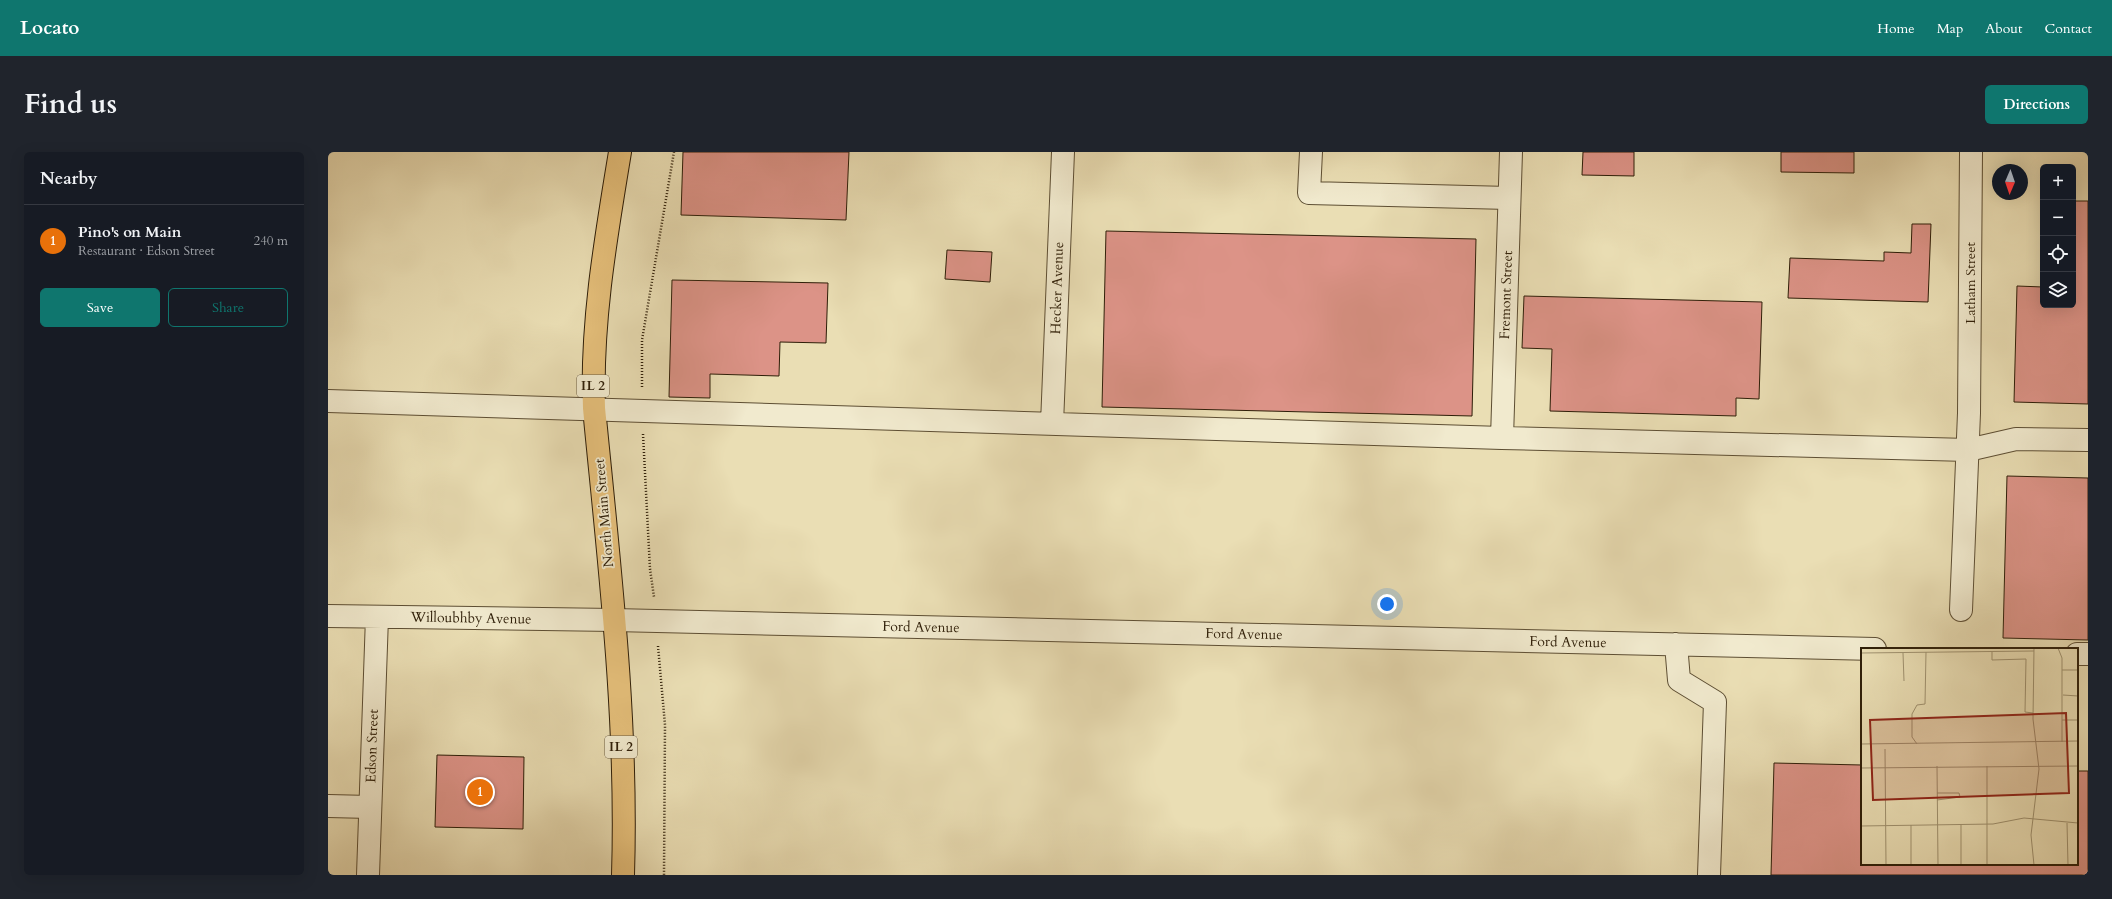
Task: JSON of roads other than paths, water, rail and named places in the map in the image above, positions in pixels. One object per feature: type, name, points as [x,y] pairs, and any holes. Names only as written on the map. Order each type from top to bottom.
[{"type":"main road","name":"North Main Street","points":[[620,152],[600,284],[593,376],[594,408],[614,620],[622,765],[624,832],[623,875]]},
{"type":"street","name":"Hecker Avenue","points":[[1052,424],[1063,152]]},
{"type":"street","points":[[1311,152],[1309,193],[1509,198]]},
{"type":"street","name":"Fremont Street","points":[[1502,438],[1511,152]]},
{"type":"street","name":"Latham Street","points":[[1962,610],[1969,413],[1971,152]]},
{"type":"street","points":[[328,400],[1502,438],[1968,450],[2016,439],[2088,440]]},
{"type":"street","name":"Willoubhby Avenue","points":[[328,616],[614,620]]},
{"type":"street","name":"Edson Street","points":[[368,875],[377,617]]},
{"type":"street","name":"Ford Avenue","points":[[614,620],[1861,649]]},
{"type":"street","points":[[1676,644],[1679,680],[1715,702],[1709,875]]},
{"type":"street","points":[[328,806],[370,807]]},
{"type":"place","name":"Pino's on Main","points":[[480,792]]}]
